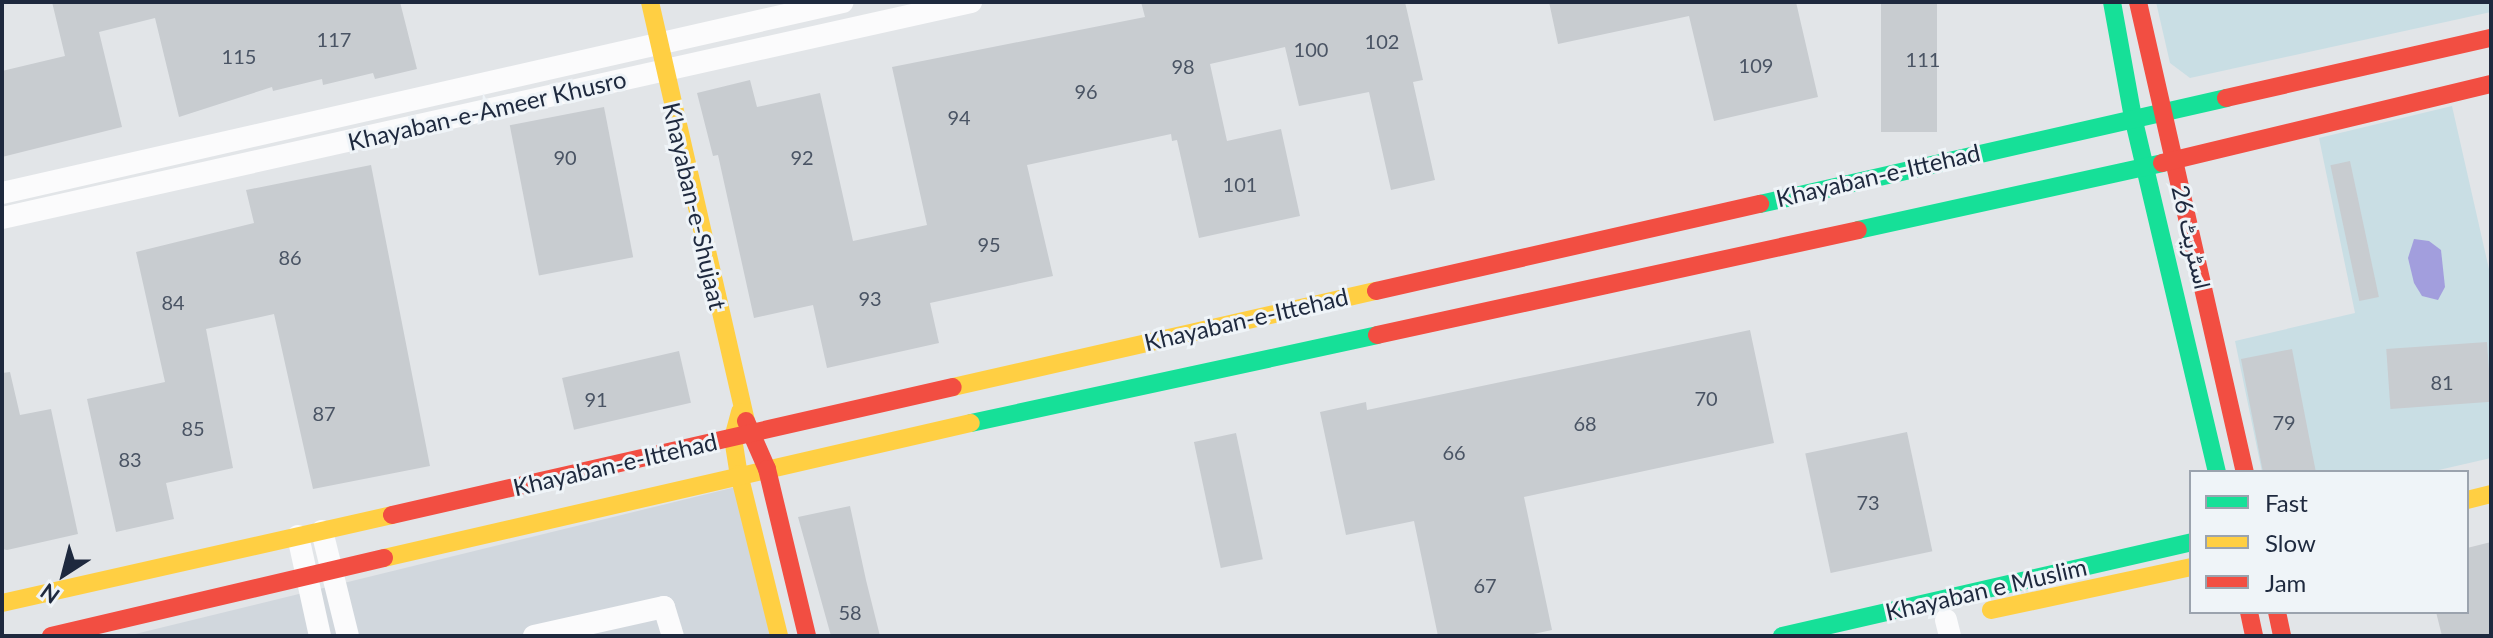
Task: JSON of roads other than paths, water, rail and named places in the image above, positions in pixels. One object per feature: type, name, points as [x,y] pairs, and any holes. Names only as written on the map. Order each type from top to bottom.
[{"type":"main road","name":"Khayaban-e-Shujaat","points":[[650,2],[741,409],[755,432],[767,469],[807,636]]},
{"type":"main road","name":"اسٹریٹ 26","points":[[2112,2],[2133,117],[2217,470]]},
{"type":"main road","name":"اسٹریٹ 26","points":[[2138,2],[2245,470]]},
{"type":"main road","name":"Khayaban-e-Ittehad","points":[[2,603],[2491,38]]},
{"type":"main road","name":"Khayaban-e-Ittehad","points":[[51,636],[732,476],[2145,167],[2491,84]]},
{"type":"main road","name":"Khayaban-e-Shujaat","points":[[725,439],[741,409]]},
{"type":"main road","points":[[780,426],[772,436],[771,449],[780,460],[792,464]]},
{"type":"main road","points":[[725,439],[734,457],[732,476],[779,636]]},
{"type":"main road","points":[[2469,500],[2491,494]]},
{"type":"main road","name":"Khayaban e Muslim","points":[[1782,636],[2189,542]]},
{"type":"main road","name":"Khayaban e Muslim","points":[[1953,622],[2189,567]]},
{"type":"main road","points":[[2249,614],[2254,636]]},
{"type":"main road","points":[[2277,614],[2282,636]]},
{"type":"street","name":"Khayaban-e-Ameer Khusro","points":[[2,193],[843,2]]},
{"type":"street","name":"Khayaban-e-Ameer Khusro","points":[[2,218],[971,2]]},
{"type":"street","points":[[322,531],[348,636]]},
{"type":"street","points":[[298,536],[320,636]]},
{"type":"street","points":[[534,636],[664,607],[673,636]]}]
